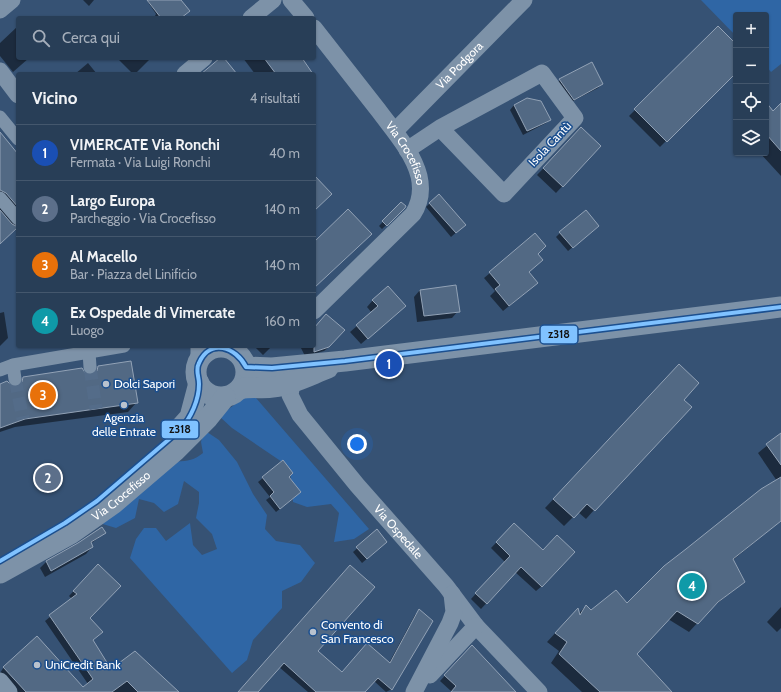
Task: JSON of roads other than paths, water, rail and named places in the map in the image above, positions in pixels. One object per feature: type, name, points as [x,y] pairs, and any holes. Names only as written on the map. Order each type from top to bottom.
[{"type":"street","points":[[0,10],[12,0]]},
{"type":"street","points":[[254,16],[273,0]]},
{"type":"street","points":[[292,0],[304,16]]},
{"type":"street","name":"Via Podgora","points":[[395,131],[524,0]]},
{"type":"street","name":"Via Crocefisso","points":[[316,31],[395,131],[419,176],[420,197],[416,209],[316,309]]},
{"type":"street","points":[[187,72],[202,60]]},
{"type":"street","points":[[0,72],[16,92]]},
{"type":"street","name":"Isola Cantù","points":[[406,150],[440,128],[542,73],[575,118],[504,194],[440,128]]},
{"type":"street","points":[[0,86],[16,101]]},
{"type":"street","points":[[0,117],[16,137]]},
{"type":"street","points":[[0,198],[16,217]]},
{"type":"street","points":[[246,367],[272,368],[345,361],[781,307]]},
{"type":"street","points":[[0,370],[13,365],[112,348]]},
{"type":"street","points":[[219,348],[199,354],[197,368],[199,383],[210,394],[232,393],[247,387],[275,387],[292,383],[345,361]]},
{"type":"street","points":[[230,348],[243,360],[246,367],[246,375],[232,393]]},
{"type":"street","points":[[89,352],[90,367]]},
{"type":"street","points":[[13,365],[15,379]]},
{"type":"street","points":[[272,368],[280,372],[292,383]]},
{"type":"street","name":"Via Crocefisso","points":[[0,561],[81,512],[110,491],[181,429],[190,417],[199,383]]},
{"type":"street","name":"Via Ospedale","points":[[292,383],[290,395],[300,415],[357,485],[452,594],[476,626],[539,692]]},
{"type":"street","name":"Via Crocefisso","points":[[0,573],[72,533],[113,504],[180,446],[232,393]]},
{"type":"street","points":[[416,690],[450,623],[454,612],[452,594]]},
{"type":"street","points":[[416,690],[476,626]]},
{"type":"street","points":[[0,681],[9,692]]},
{"type":"tunnel","points":[[90,367],[96,409]]},
{"type":"tunnel","points":[[15,379],[23,419]]},
{"type":"place","name":"VIMERCATE Via Ronchi","points":[[389,364]]},
{"type":"place","name":"Dolci Sapori","points":[[106,384]]},
{"type":"place","name":"Al Macello","points":[[43,395]]},
{"type":"place","name":"Agenzia delle Entrate","points":[[124,405]]},
{"type":"place","name":"Largo Europa","points":[[48,478]]},
{"type":"place","name":"Ex Ospedale di Vimercate","points":[[692,586]]},
{"type":"place","name":"Convento di San Francesco","points":[[313,632]]},
{"type":"place","name":"UniCredit Bank","points":[[37,665]]}]
